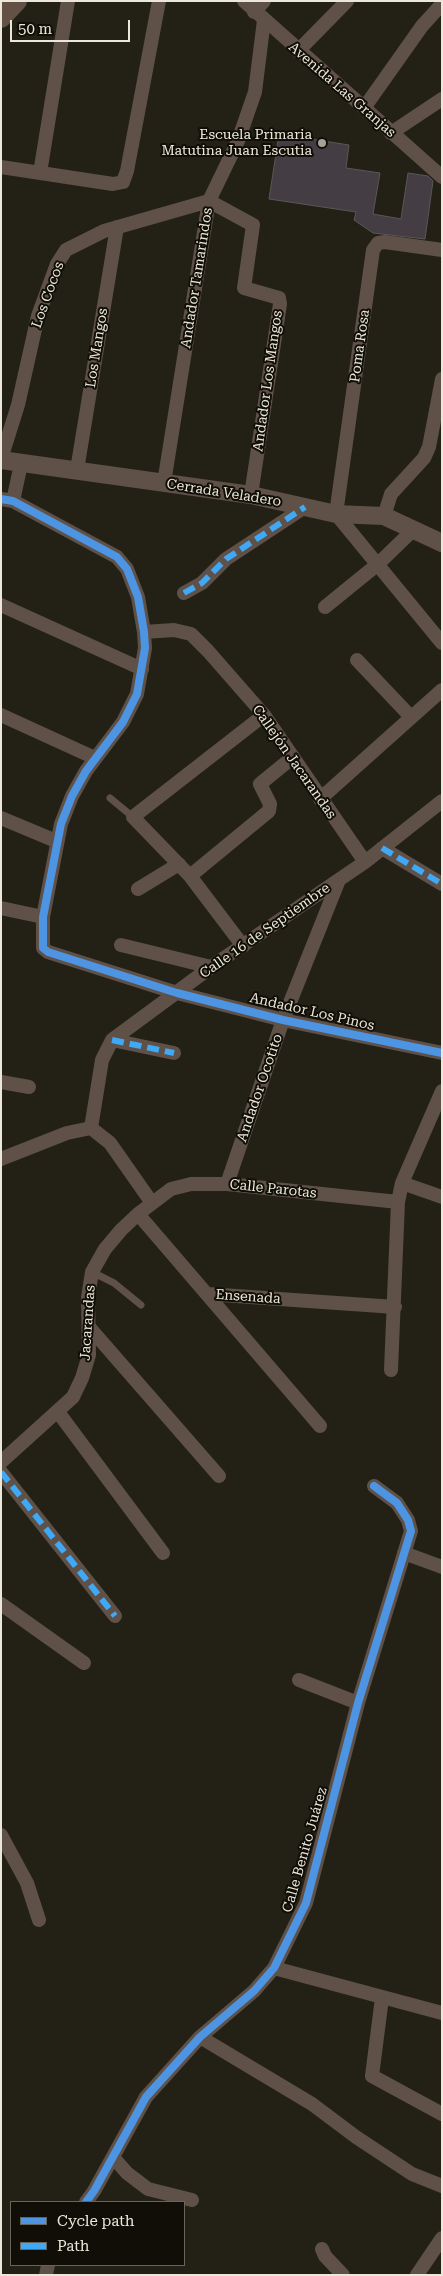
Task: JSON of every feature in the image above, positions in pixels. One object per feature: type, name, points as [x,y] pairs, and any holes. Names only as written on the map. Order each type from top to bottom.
[{"type":"main road","points":[[1,18],[17,1]]},
{"type":"street","points":[[40,173],[68,1]]},
{"type":"street","points":[[1,167],[113,184],[123,182],[127,172],[159,1]]},
{"type":"street","name":"Avenida Las Granjas","points":[[244,1],[442,177]]},
{"type":"street","points":[[259,16],[264,1]]},
{"type":"street","points":[[298,50],[347,1]]},
{"type":"street","points":[[364,108],[422,26],[442,4]]},
{"type":"street","name":"Andador Tamarindos","points":[[164,483],[209,201],[238,141],[254,92],[259,16]]},
{"type":"street","points":[[392,133],[442,99]]},
{"type":"street","name":"Los Cocos","points":[[1,460],[18,405],[38,316],[57,264],[66,250],[82,240],[117,227],[209,201]]},
{"type":"street","name":"Andador Los Mangos","points":[[209,201],[253,225],[244,288],[279,298],[280,304],[251,495]]},
{"type":"street","name":"Los Mangos","points":[[77,470],[117,227]]},
{"type":"street","name":"Poma Rosa","points":[[336,514],[374,250],[378,243],[385,242],[442,250]]},
{"type":"street","points":[[384,516],[391,494],[424,458],[429,447],[442,379]]},
{"type":"street","name":"Cerrada Veladero","points":[[1,460],[251,495],[336,514],[384,516],[412,531],[442,543]]},
{"type":"street","points":[[1,908],[43,917],[56,841],[72,796],[95,758],[123,722],[137,694],[145,648],[138,597],[127,568],[117,557],[7,500],[21,464]]},
{"type":"street","points":[[184,594],[202,583],[226,559],[305,507]]},
{"type":"street","points":[[336,514],[442,643]]},
{"type":"street","points":[[325,607],[378,564],[412,531]]},
{"type":"street","points":[[1,605],[142,669]]},
{"type":"street","name":"Callejón Jacarandas","points":[[144,632],[174,630],[191,634],[208,651],[264,715],[365,862]]},
{"type":"street","points":[[357,660],[411,717]]},
{"type":"street","points":[[320,799],[442,690]]},
{"type":"street","points":[[1,714],[95,758]]},
{"type":"street","points":[[243,946],[190,876],[133,817],[264,715]]},
{"type":"street","points":[[190,876],[268,811],[270,804],[260,784],[293,757]]},
{"type":"street","name":"Calle 16 de Septiembre","points":[[91,1128],[102,1060],[112,1040],[211,967],[365,862],[442,801]]},
{"type":"street","points":[[1,818],[56,841]]},
{"type":"street","points":[[382,848],[442,884]]},
{"type":"street","points":[[138,889],[179,864]]},
{"type":"street","name":"Andador Ocotito","points":[[227,1184],[283,1020],[339,880]]},
{"type":"street","name":"Andador Los Pinos","points":[[43,917],[43,948],[48,952],[177,993],[283,1020],[442,1053]]},
{"type":"street","points":[[121,945],[211,967]]},
{"type":"street","points":[[112,1040],[174,1052]]},
{"type":"street","points":[[1,1082],[29,1086]]},
{"type":"street","points":[[391,1370],[398,1202],[402,1183],[436,1121],[442,1091]]},
{"type":"street","points":[[1,1159],[66,1133],[91,1128],[110,1143],[152,1203]]},
{"type":"street","points":[[402,1183],[442,1197]]},
{"type":"street","name":"Calle Parotas","points":[[152,1203],[171,1189],[191,1184],[227,1184],[398,1202]]},
{"type":"street","name":"Jacarandas","points":[[1,1462],[73,1397],[82,1378],[89,1355],[88,1297],[92,1272],[105,1249],[138,1214],[152,1203]]},
{"type":"street","name":"Ensenada","points":[[138,1214],[207,1294],[395,1307]]},
{"type":"street","points":[[207,1294],[320,1426]]},
{"type":"street","points":[[89,1327],[219,1476]]},
{"type":"street","points":[[58,1412],[163,1553]]},
{"type":"street","points":[[1,1472],[115,1616]]},
{"type":"street","name":"Calle Benito Juárez","points":[[87,2201],[146,2097],[200,2037],[254,1991],[274,1968],[306,1903],[358,1703],[411,1531],[408,1520],[397,1503],[374,1486]]},
{"type":"street","points":[[404,1553],[442,1567]]},
{"type":"street","points":[[1,1604],[84,1663]]},
{"type":"street","points":[[299,1680],[358,1703]]},
{"type":"street","points":[[1,1835],[27,1883],[40,1920]]},
{"type":"street","points":[[274,1968],[442,2013]]},
{"type":"street","points":[[382,1998],[372,2076],[442,2114]]},
{"type":"street","points":[[200,2037],[312,2104],[356,2138],[412,2174],[442,2186]]},
{"type":"street","points":[[113,2157],[127,2173],[148,2189],[192,2200]]},
{"type":"street","points":[[417,2275],[442,2238]]},
{"type":"street","points":[[322,2249],[325,2256],[343,2275]]},
{"type":"lane","points":[[110,798],[133,817]]},
{"type":"lane","points":[[92,1272],[114,1283],[141,1305]]},
{"type":"building","points":[[279,134],[349,145],[346,168],[380,173],[373,214],[401,219],[408,173],[428,176],[433,181],[425,239],[373,233],[354,220],[356,212],[269,199]]},
{"type":"marked path","points":[[184,593],[202,583],[226,559],[305,507]]},
{"type":"marked path","points":[[382,848],[442,884]]},
{"type":"marked path","points":[[112,1040],[174,1053]]},
{"type":"marked path","points":[[1,1472],[115,1616]]},
{"type":"cycle path","points":[[1,499],[13,501],[117,557],[127,569],[138,597],[144,632],[145,648],[137,694],[123,722],[86,771],[72,796],[61,824],[43,917],[43,948],[48,952],[177,993],[283,1020],[442,1053]]},
{"type":"cycle path","points":[[87,2201],[146,2097],[200,2037],[254,1991],[274,1968],[306,1903],[358,1703],[411,1531],[408,1520],[397,1503],[374,1486]]},
{"type":"place","name":"Escuela Primaria Matutina Juan Escutia","points":[[322,143]]}]
